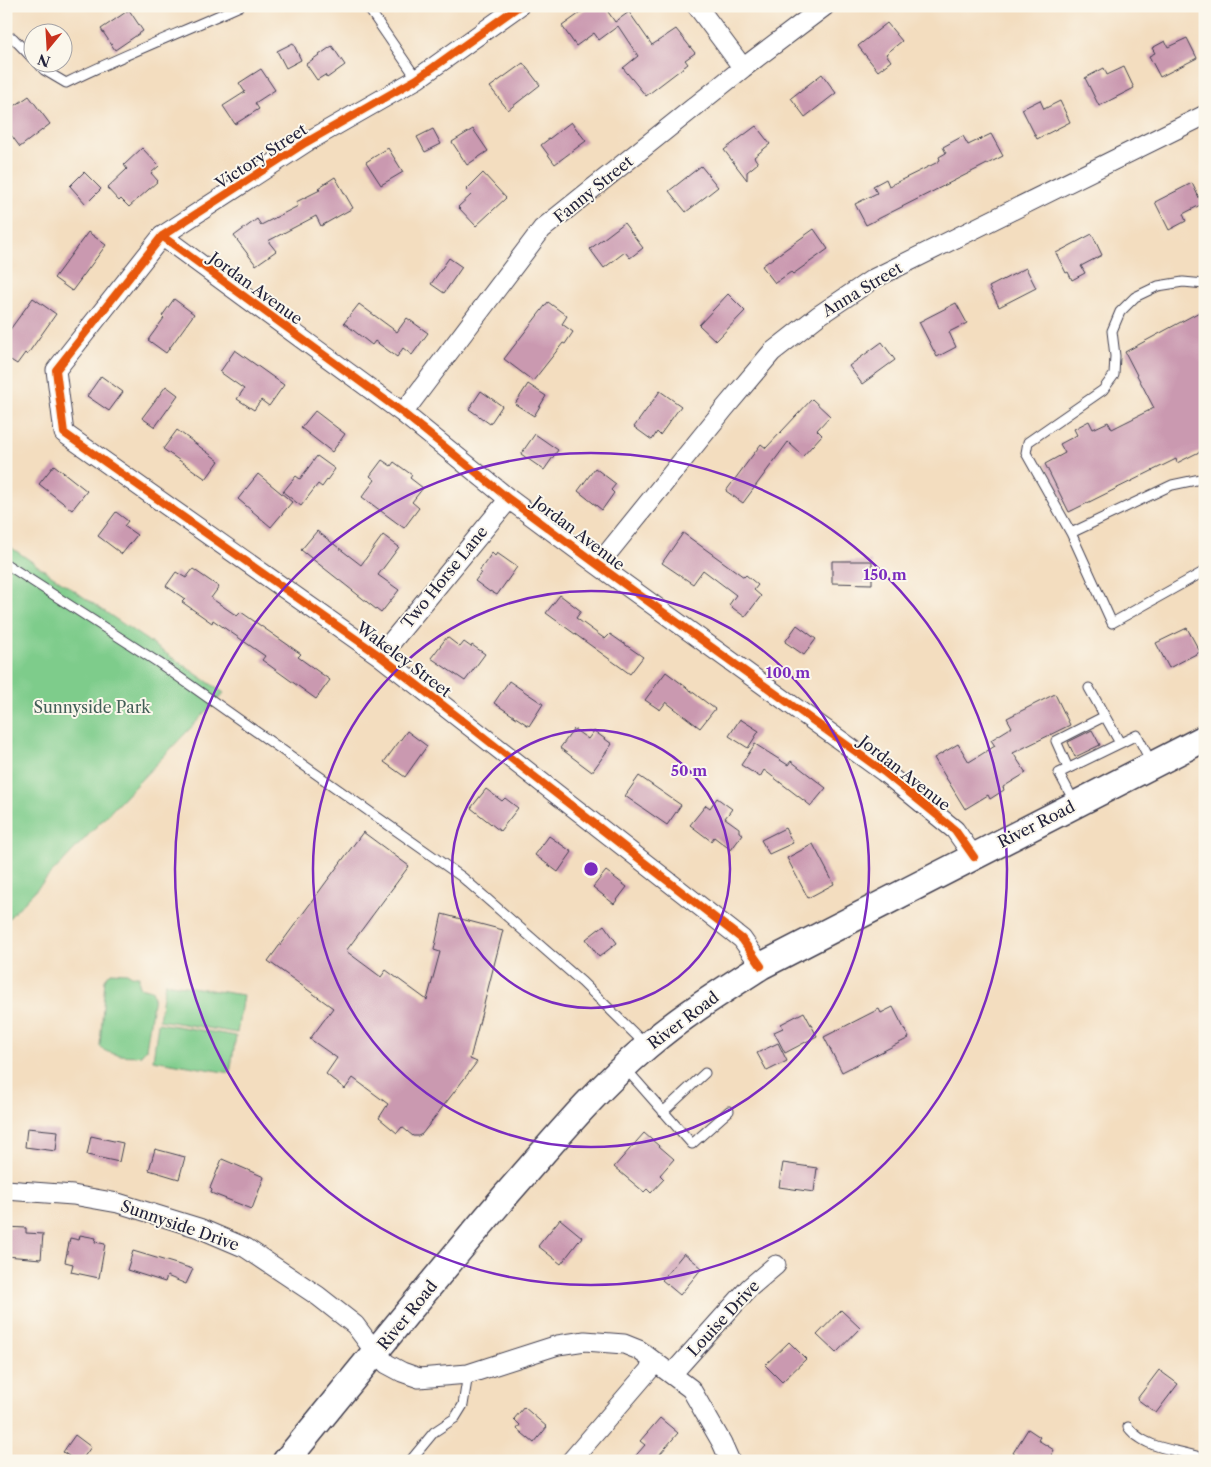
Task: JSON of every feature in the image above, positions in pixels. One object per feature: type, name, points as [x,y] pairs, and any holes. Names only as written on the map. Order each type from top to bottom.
[{"type":"main road","name":"River Road","points":[[286,1461],[460,1249],[566,1126],[647,1046],[698,1007],[761,966],[1205,738]]},
{"type":"street","name":"Victory Street","points":[[56,370],[162,236],[305,143],[417,79],[519,6]]},
{"type":"street","points":[[697,6],[743,68]]},
{"type":"street","name":"Fanny Street","points":[[403,413],[542,229],[743,68],[825,6]]},
{"type":"street","name":"Anna Street","points":[[598,565],[724,408],[772,352],[818,316],[873,279],[1205,115]]},
{"type":"street","name":"Jordan Avenue","points":[[162,236],[403,413],[509,499],[884,772],[955,830],[974,856]]},
{"type":"street","name":"Wakeley Street","points":[[56,370],[64,433],[380,656],[742,939],[761,966]]},
{"type":"street","name":"Two Horse Lane","points":[[380,656],[509,499]]},
{"type":"street","name":"Sunnyside Drive","points":[[6,1190],[73,1194],[118,1203],[199,1228],[246,1248],[318,1296],[355,1325],[376,1353],[387,1364],[419,1378],[468,1374],[558,1345],[585,1341],[624,1344],[639,1350],[691,1389],[722,1443],[730,1461]]},
{"type":"street","name":"Louise Drive","points":[[672,1374],[749,1288],[776,1265]]},
{"type":"street","points":[[571,1461],[656,1362]]},
{"type":"lane","points":[[48,72],[66,82],[240,6]]},
{"type":"lane","points":[[367,6],[417,79]]},
{"type":"lane","points":[[6,41],[14,38],[22,47]]},
{"type":"lane","points":[[1205,284],[1182,282],[1158,286],[1135,296],[1120,312],[1112,331],[1115,356],[1114,375],[1102,390],[1028,442],[1026,453],[1071,533],[1112,623],[1205,571]]},
{"type":"lane","points":[[1071,533],[1172,485],[1205,478]]},
{"type":"lane","points":[[6,564],[159,663],[462,877],[582,982],[647,1046]]},
{"type":"lane","points":[[1088,688],[1120,743]]},
{"type":"lane","points":[[1068,768],[1056,742],[1105,716]]},
{"type":"lane","points":[[1075,805],[1059,773],[1068,768],[1137,735],[1152,765]]},
{"type":"lane","points":[[624,1067],[692,1144],[730,1111]]},
{"type":"lane","points":[[663,1112],[705,1073]]},
{"type":"lane","points":[[410,1461],[434,1432],[456,1418],[463,1405],[468,1374]]},
{"type":"lane","points":[[1128,1427],[1140,1438],[1151,1444],[1205,1459]]},
{"type":"green space","name":"Sunnyside Park","points":[[6,544],[224,693],[6,921]]},
{"type":"green space","points":[[111,972],[139,976],[139,987],[152,990],[154,996],[146,1049],[141,1055],[131,1056],[112,1053],[102,1049],[100,1046],[105,979]]},
{"type":"green space","points":[[165,983],[243,995],[237,1033],[159,1020]]},
{"type":"green space","points":[[158,1023],[236,1036],[230,1073],[153,1060]]},
{"type":"building","points":[[590,6],[604,6],[615,22],[629,12],[652,45],[676,29],[695,53],[685,60],[688,64],[646,96],[623,68],[638,56],[618,26],[599,40],[594,33],[576,46],[562,26]]},
{"type":"building","points":[[129,10],[143,31],[115,50],[101,29]]},
{"type":"building","points":[[887,23],[902,41],[886,54],[891,61],[878,71],[858,46]]},
{"type":"building","points":[[1187,38],[1197,58],[1160,77],[1149,56],[1155,53],[1152,48],[1165,41],[1168,47]]},
{"type":"building","points":[[293,43],[301,60],[286,68],[277,51]]},
{"type":"building","points":[[332,46],[345,65],[327,78],[325,75],[317,80],[306,64]]},
{"type":"building","points":[[523,63],[540,85],[508,110],[490,87]]},
{"type":"building","points":[[1124,67],[1134,88],[1099,106],[1085,78],[1104,68],[1107,75]]},
{"type":"building","points":[[261,69],[275,90],[255,103],[259,109],[235,124],[223,106],[245,92],[239,83]]},
{"type":"building","points":[[822,74],[836,93],[805,117],[791,98]]},
{"type":"building","points":[[29,96],[50,124],[20,147],[6,128],[6,112]]},
{"type":"building","points":[[1040,100],[1044,109],[1060,101],[1070,122],[1037,139],[1022,109]]},
{"type":"building","points":[[571,122],[586,141],[555,164],[541,145]]},
{"type":"building","points":[[756,126],[770,144],[754,157],[758,163],[747,172],[747,180],[724,150]]},
{"type":"building","points":[[433,129],[441,144],[425,152],[417,137]]},
{"type":"building","points":[[473,129],[488,151],[467,165],[452,142]]},
{"type":"building","points":[[991,134],[1003,156],[866,225],[855,204],[877,193],[873,186],[886,179],[889,186],[936,163],[940,160],[939,157],[946,153],[943,147],[963,136],[968,145]]},
{"type":"building","points":[[142,148],[159,166],[151,173],[158,181],[129,207],[121,199],[119,201],[107,188],[127,169],[124,165]]},
{"type":"building","points":[[388,148],[403,172],[381,185],[366,162]]},
{"type":"building","points":[[701,166],[718,187],[686,212],[669,191]]},
{"type":"building","points":[[84,172],[101,189],[86,204],[70,186]]},
{"type":"building","points":[[483,173],[506,198],[476,226],[458,207],[471,195],[466,190]]},
{"type":"building","points":[[335,177],[353,208],[321,226],[316,216],[268,241],[276,251],[256,265],[234,236],[257,219],[261,225],[298,206],[296,202],[320,190],[318,188]]},
{"type":"building","points":[[1192,183],[1202,204],[1183,214],[1186,221],[1169,230],[1155,202]]},
{"type":"building","points":[[624,223],[643,248],[630,258],[625,252],[604,268],[590,249]]},
{"type":"building","points":[[814,229],[828,249],[793,274],[791,272],[775,283],[762,266]]},
{"type":"building","points":[[88,232],[106,245],[72,291],[54,278]]},
{"type":"building","points":[[1092,234],[1102,255],[1081,266],[1085,273],[1072,280],[1068,272],[1066,273],[1056,253]]},
{"type":"building","points":[[449,258],[462,267],[444,293],[431,284]]},
{"type":"building","points":[[1026,268],[1036,288],[999,307],[989,287]]},
{"type":"building","points":[[728,294],[745,311],[716,341],[699,325]]},
{"type":"building","points":[[33,298],[56,314],[27,355],[25,353],[17,364],[6,357],[6,335]]},
{"type":"building","points":[[174,299],[194,314],[166,353],[148,340],[164,318],[162,316]]},
{"type":"building","points":[[548,302],[567,316],[562,324],[573,332],[533,381],[504,359]]},
{"type":"building","points":[[956,303],[967,323],[949,332],[956,347],[937,357],[919,322]]},
{"type":"building","points":[[359,304],[397,332],[407,318],[428,333],[412,355],[403,348],[397,357],[375,341],[372,345],[344,323]]},
{"type":"building","points":[[1205,309],[1205,449],[1177,463],[1176,459],[1069,512],[1045,464],[1065,453],[1060,444],[1077,435],[1074,429],[1089,421],[1093,429],[1108,422],[1112,429],[1154,408],[1125,352]]},
{"type":"building","points":[[882,342],[895,360],[862,384],[849,366]]},
{"type":"building","points":[[235,350],[284,385],[269,406],[261,400],[254,410],[237,399],[244,389],[220,372]]},
{"type":"building","points":[[101,376],[123,392],[109,411],[87,396]]},
{"type":"building","points":[[528,384],[546,396],[534,416],[515,404]]},
{"type":"building","points":[[166,386],[178,395],[155,427],[142,418]]},
{"type":"building","points":[[481,391],[502,406],[490,424],[469,409]]},
{"type":"building","points":[[660,391],[681,406],[660,435],[657,432],[652,440],[634,427]]},
{"type":"building","points":[[812,399],[830,416],[817,430],[822,435],[803,456],[788,442],[743,503],[726,491],[761,444],[766,448]]},
{"type":"building","points":[[315,411],[345,434],[332,452],[301,428]]},
{"type":"building","points":[[177,430],[219,461],[206,479],[163,449]]},
{"type":"building","points":[[535,434],[558,450],[544,470],[521,454]]},
{"type":"building","points":[[317,456],[335,469],[322,487],[318,484],[301,506],[283,492],[296,476],[300,479]]},
{"type":"building","points":[[382,460],[391,466],[394,462],[412,475],[410,478],[423,488],[412,502],[419,508],[404,528],[362,497],[375,480],[370,476]]},
{"type":"building","points":[[54,465],[87,491],[72,510],[39,484]]},
{"type":"building","points":[[595,468],[616,484],[611,490],[614,493],[602,510],[578,491]]},
{"type":"building","points":[[258,474],[292,502],[271,527],[238,499]]},
{"type":"building","points":[[116,512],[128,521],[124,526],[137,535],[122,554],[98,536]]},
{"type":"building","points":[[317,531],[361,565],[383,535],[399,547],[378,575],[399,590],[381,613],[301,550]]},
{"type":"building","points":[[683,533],[758,585],[754,590],[761,596],[745,617],[729,605],[736,595],[703,570],[693,584],[662,563]]},
{"type":"building","points":[[492,553],[495,556],[497,553],[517,567],[497,595],[475,581]]},
{"type":"building","points":[[832,561],[872,561],[872,584],[832,583]]},
{"type":"building","points":[[193,569],[219,587],[211,598],[237,616],[241,612],[301,654],[298,657],[330,680],[316,699],[262,660],[265,656],[213,620],[212,623],[182,602],[185,599],[166,586],[176,572],[186,578]]},
{"type":"building","points":[[560,595],[581,611],[576,618],[605,639],[610,634],[643,657],[630,674],[546,613]]},
{"type":"building","points":[[797,625],[816,639],[804,655],[785,642]]},
{"type":"building","points":[[1187,628],[1200,652],[1169,668],[1156,643]]},
{"type":"building","points":[[447,637],[460,647],[464,642],[485,654],[465,681],[431,658]]},
{"type":"building","points":[[666,672],[715,709],[700,728],[666,702],[660,710],[645,700]]},
{"type":"building","points":[[509,681],[543,704],[529,726],[494,703]]},
{"type":"building","points":[[1055,694],[1070,725],[1013,753],[1026,773],[1003,787],[1004,790],[990,799],[988,795],[965,809],[934,758],[958,744],[969,762],[995,746],[991,740],[1012,727],[1007,718]]},
{"type":"building","points":[[740,719],[759,731],[748,748],[729,736]]},
{"type":"building","points":[[574,729],[588,739],[594,731],[612,744],[592,772],[560,748]]},
{"type":"building","points":[[1092,730],[1100,745],[1075,757],[1068,742]]},
{"type":"building","points":[[407,731],[427,746],[405,777],[384,762]]},
{"type":"building","points":[[755,744],[788,765],[791,761],[826,788],[811,806],[764,770],[760,777],[741,765]]},
{"type":"building","points":[[639,776],[681,805],[667,825],[625,796]]},
{"type":"building","points":[[486,789],[502,801],[505,798],[518,808],[500,831],[471,808]]},
{"type":"building","points":[[717,798],[732,809],[725,818],[739,828],[739,832],[743,834],[731,850],[714,837],[711,841],[690,825],[706,805],[710,808]]},
{"type":"building","points":[[785,828],[793,843],[769,854],[761,840]]},
{"type":"building","points":[[363,832],[409,866],[346,951],[381,977],[386,970],[427,1000],[440,952],[434,950],[442,914],[503,930],[470,1059],[477,1062],[422,1134],[418,1136],[413,1136],[402,1127],[397,1133],[379,1118],[388,1104],[353,1078],[345,1089],[326,1074],[337,1058],[310,1039],[333,1008],[268,961]]},
{"type":"building","points":[[549,836],[572,852],[558,872],[535,855]]},
{"type":"building","points":[[813,844],[834,884],[808,898],[787,858]]},
{"type":"building","points":[[606,871],[627,887],[614,904],[593,887]]},
{"type":"building","points":[[604,925],[617,943],[599,957],[586,939]]},
{"type":"building","points":[[893,1007],[909,1038],[842,1072],[824,1037],[879,1009],[881,1013]]},
{"type":"building","points":[[804,1012],[817,1036],[785,1053],[774,1032],[783,1028],[781,1024]]},
{"type":"building","points":[[778,1043],[787,1061],[767,1071],[757,1053]]},
{"type":"building","points":[[27,1128],[58,1131],[56,1151],[25,1147]]},
{"type":"building","points":[[644,1133],[674,1159],[660,1175],[664,1179],[651,1193],[647,1189],[644,1192],[614,1167]]},
{"type":"building","points":[[91,1136],[123,1143],[119,1162],[87,1155]]},
{"type":"building","points":[[155,1149],[185,1157],[179,1179],[149,1170]]},
{"type":"building","points":[[222,1159],[264,1177],[252,1209],[211,1193],[212,1190],[210,1188]]},
{"type":"building","points":[[783,1163],[817,1168],[814,1192],[779,1187]]},
{"type":"building","points":[[560,1219],[582,1237],[561,1264],[538,1246]]},
{"type":"building","points":[[6,1227],[26,1228],[26,1233],[43,1234],[41,1259],[6,1256]]},
{"type":"building","points":[[80,1235],[96,1238],[95,1242],[105,1244],[99,1278],[71,1272],[73,1264],[65,1262],[70,1238],[79,1240]]},
{"type":"building","points":[[133,1251],[193,1269],[186,1284],[167,1276],[165,1282],[127,1270]]},
{"type":"building","points":[[684,1253],[702,1268],[680,1295],[662,1280]]},
{"type":"building","points":[[841,1310],[860,1328],[836,1353],[817,1335]]},
{"type":"building","points":[[789,1342],[806,1359],[782,1382],[765,1365]]},
{"type":"building","points":[[1159,1370],[1178,1384],[1156,1413],[1137,1399]]},
{"type":"building","points":[[524,1407],[547,1427],[534,1443],[517,1429],[520,1425],[514,1419]]},
{"type":"building","points":[[660,1418],[678,1433],[654,1461],[631,1461],[645,1445],[640,1441]]},
{"type":"building","points":[[1028,1429],[1040,1437],[1038,1440],[1054,1450],[1048,1461],[1025,1461],[1013,1453]]},
{"type":"building","points":[[75,1435],[91,1447],[81,1461],[76,1461],[63,1452]]},
{"type":"cycle path","points":[[519,6],[417,79],[305,143],[162,236],[56,370],[64,433],[380,656],[742,939],[761,966]]},
{"type":"cycle path","points":[[162,236],[403,413],[509,499],[884,772],[955,830],[974,857]]}]
